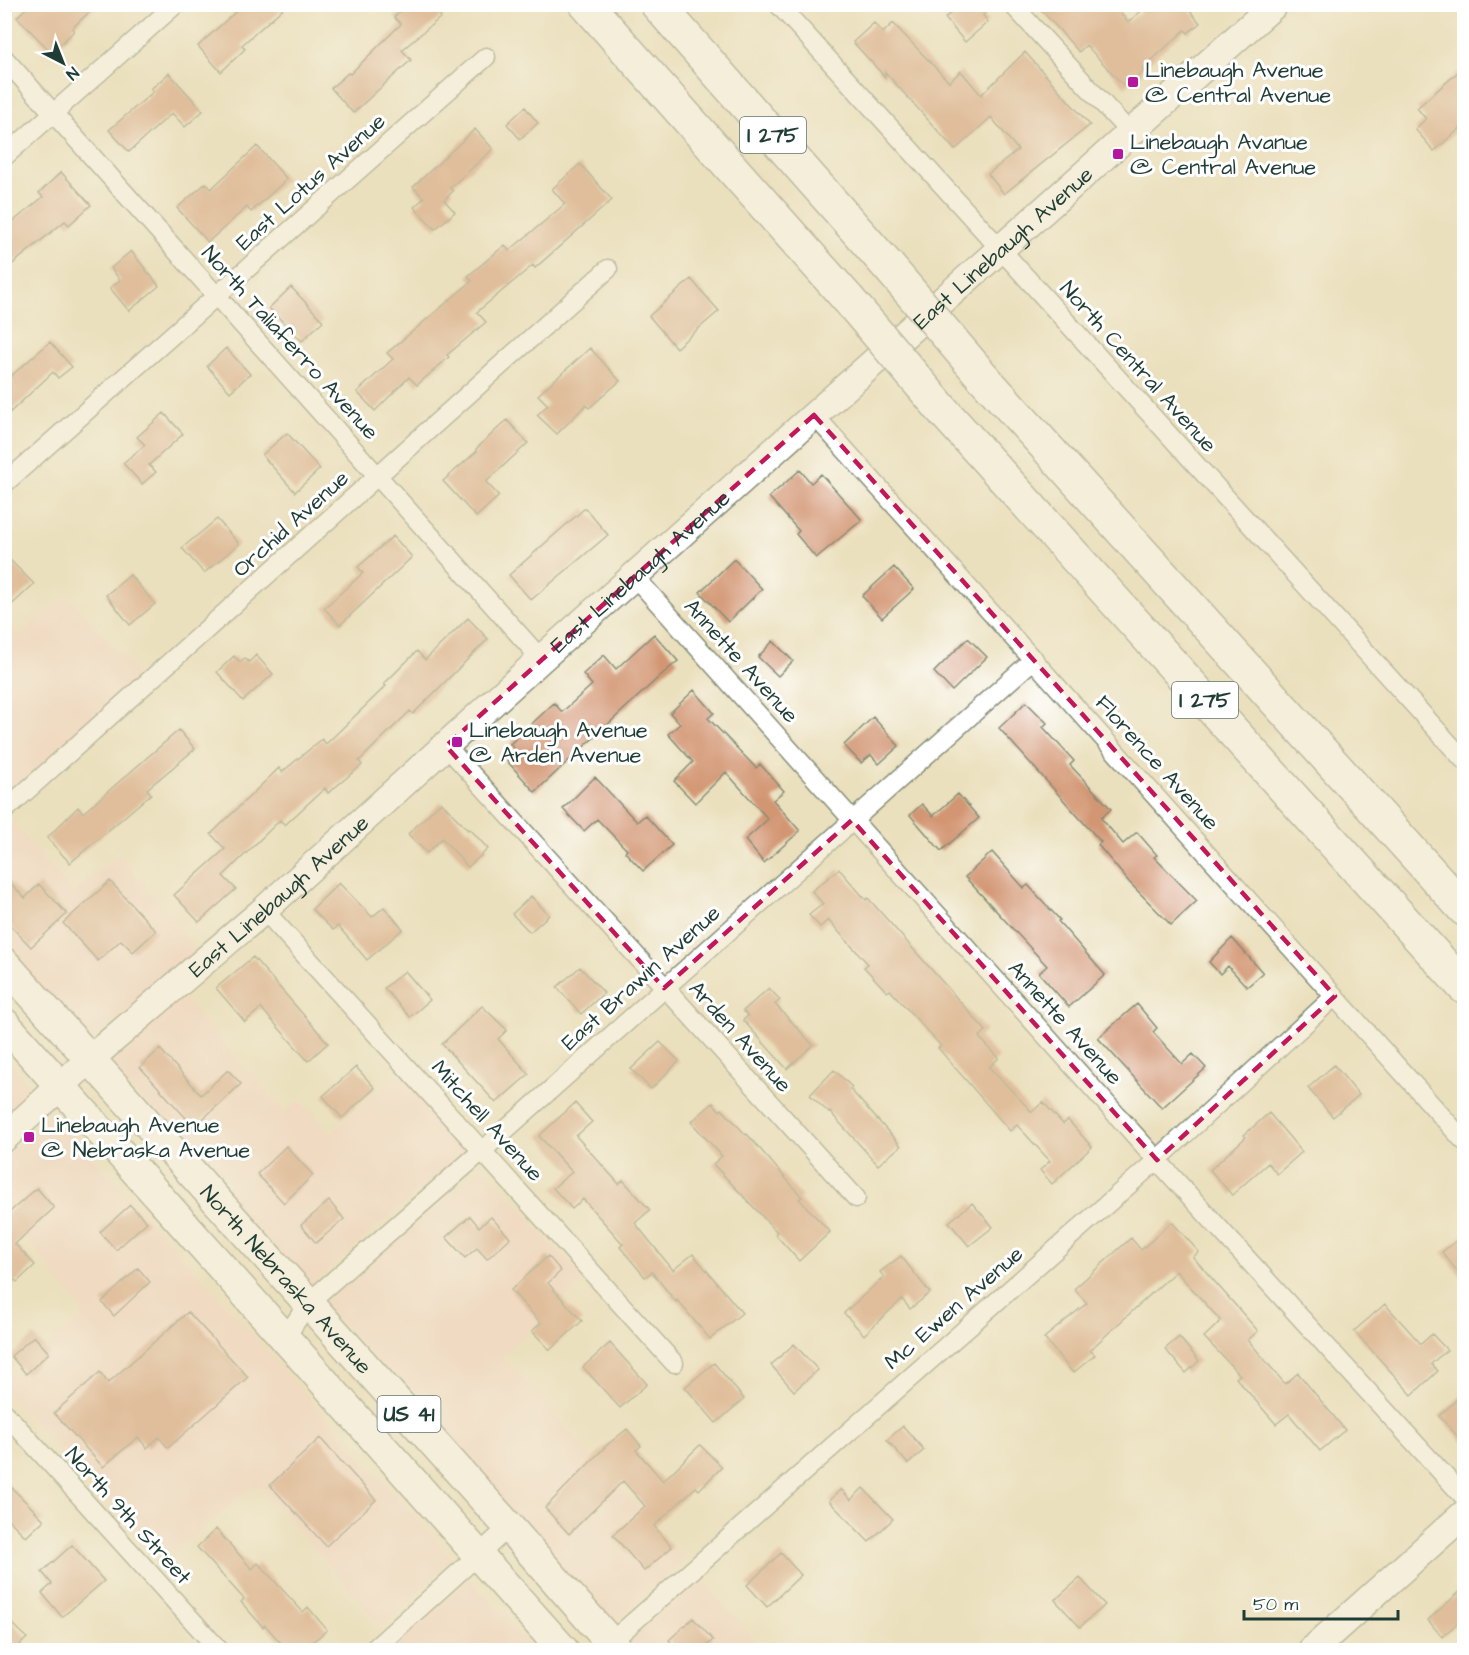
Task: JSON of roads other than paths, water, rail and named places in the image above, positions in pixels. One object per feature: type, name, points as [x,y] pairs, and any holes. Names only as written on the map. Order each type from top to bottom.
[{"type":"highway","name":"I 275","points":[[586,4],[848,299],[945,413],[1464,987]]},
{"type":"highway","name":"I 275","points":[[657,4],[983,377],[1464,909]]},
{"type":"main road","name":"North Nebraska Avenue","points":[[4,963],[509,1527],[609,1648]]},
{"type":"main road","name":"North Nebraska Avenue","points":[[4,1023],[563,1650]]},
{"type":"street","points":[[4,157],[176,4]]},
{"type":"street","name":"North Central Avenue","points":[[778,4],[1464,760]]},
{"type":"street","name":"East Linebaugh Avenue","points":[[4,1138],[90,1059],[264,910],[541,659],[1275,4]]},
{"type":"street","points":[[1014,5],[1130,133]]},
{"type":"street","name":"East Lotus Avenue","points":[[4,484],[486,57]]},
{"type":"street","name":"North Taliaferro Avenue","points":[[4,58],[541,659]]},
{"type":"street","name":"Orchid Avenue","points":[[4,811],[608,269]]},
{"type":"street","name":"Florence Avenue","points":[[814,415],[1464,1141]]},
{"type":"street","name":"Annette Avenue","points":[[634,576],[1157,1160],[1464,1497]]},
{"type":"street","name":"East Brawin Avenue","points":[[285,1338],[309,1302],[1034,659]]},
{"type":"street","name":"Arden Avenue","points":[[446,746],[856,1198]]},
{"type":"street","name":"Mitchell Avenue","points":[[264,910],[674,1363]]},
{"type":"street","name":"Mc Ewen Avenue","points":[[609,1648],[1157,1160],[1335,996]]},
{"type":"street","name":"North 9th Street","points":[[4,1412],[219,1650]]},
{"type":"street","points":[[1312,1650],[1464,1514]]},
{"type":"street","points":[[373,1650],[509,1527]]},
{"type":"place","name":"Linebaugh Avenue @ Central Avenue","points":[[1133,82]]},
{"type":"place","name":"Linebaugh Avanue @ Central Avenue","points":[[1118,154]]},
{"type":"place","name":"Linebaugh Avenue @ Arden Avenue","points":[[457,742]]},
{"type":"place","name":"Linebaugh Avenue @ Nebraska Avenue","points":[[29,1137]]}]
